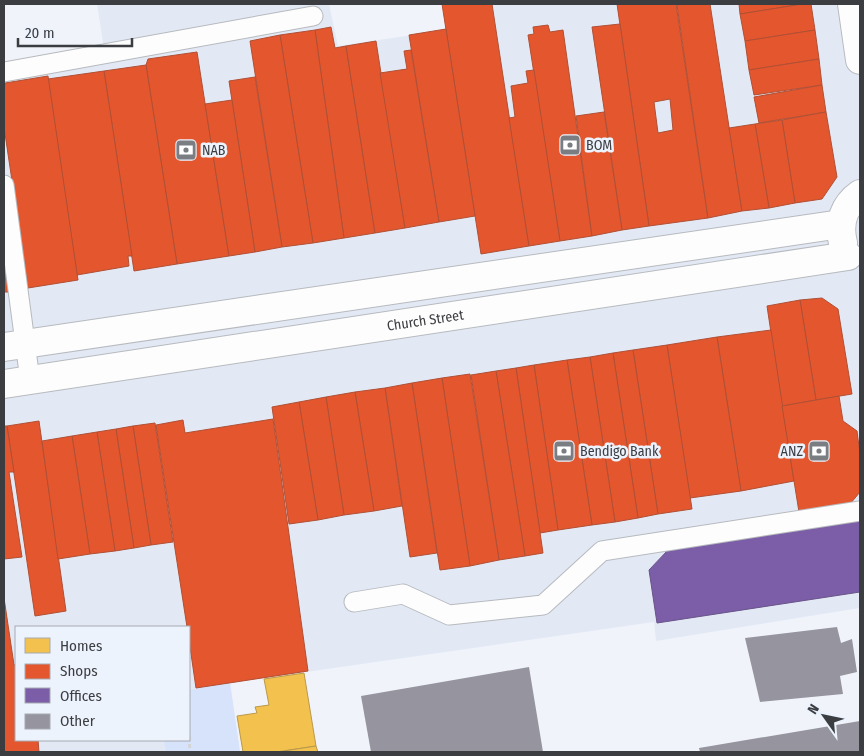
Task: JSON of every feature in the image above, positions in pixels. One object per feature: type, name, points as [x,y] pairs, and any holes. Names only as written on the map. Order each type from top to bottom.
[{"type":"street","points":[[852,4],[860,60]]},
{"type":"street","points":[[854,262],[844,246],[841,224],[845,210],[860,194]]},
{"type":"street","points":[[15,345],[841,224]]},
{"type":"street","name":"Church Street","points":[[4,384],[854,262]]},
{"type":"lane","points":[[4,72],[313,16]]},
{"type":"lane","points":[[4,186],[15,345],[30,380]]},
{"type":"lane","points":[[354,602],[403,594],[449,615],[543,605],[602,551],[860,511]]},
{"type":"shaded area","points":[[97,4],[329,4],[338,46],[446,30],[444,4],[860,4],[860,608],[656,641],[654,622],[230,683],[240,752],[4,752],[4,65],[104,49]]},
{"type":"shaded area","points":[[230,683],[240,752],[166,752],[164,741],[190,741],[190,690]]},
{"type":"building: Homes","points":[[304,673],[316,746],[276,752],[243,752],[237,716],[257,713],[255,707],[269,705],[264,679]]},
{"type":"building: Homes","points":[[316,746],[318,752],[284,752],[284,751]]},
{"type":"building: Shops","points":[[442,4],[492,4],[529,246],[481,254]]},
{"type":"building: Shops","points":[[617,4],[676,4],[708,218],[649,226]],"holes":[[[670,99],[673,130],[658,133],[654,102]]]},
{"type":"building: Shops","points":[[710,4],[742,211],[708,218],[677,5]]},
{"type":"building: Shops","points":[[739,4],[803,4],[740,14]]},
{"type":"building: Shops","points":[[811,4],[815,30],[745,41],[740,14]]},
{"type":"building: Shops","points":[[620,24],[649,226],[622,230],[592,27]]},
{"type":"building: Shops","points":[[548,25],[550,32],[563,30],[592,236],[560,241],[528,35],[534,34],[533,27]]},
{"type":"building: Shops","points":[[331,27],[335,48],[346,46],[375,233],[344,238],[315,30]]},
{"type":"building: Shops","points":[[446,29],[475,216],[439,222],[409,35]]},
{"type":"building: Shops","points":[[315,30],[344,238],[313,243],[280,35]]},
{"type":"building: Shops","points":[[815,30],[819,59],[749,70],[745,41]]},
{"type":"building: Shops","points":[[280,35],[313,243],[282,247],[250,41]]},
{"type":"building: Shops","points":[[376,41],[405,228],[375,233],[346,46]]},
{"type":"building: Shops","points":[[411,50],[439,222],[405,228],[380,73],[407,69],[404,51]]},
{"type":"building: Shops","points":[[197,52],[229,256],[177,264],[146,65],[148,59]]},
{"type":"building: Shops","points":[[819,59],[822,85],[754,95],[749,70]]},
{"type":"building: Shops","points":[[146,65],[177,264],[134,271],[104,71]]},
{"type":"building: Shops","points":[[534,70],[560,241],[529,246],[509,118],[515,117],[511,86],[528,83],[526,71]]},
{"type":"building: Shops","points":[[104,71],[132,256],[128,256],[129,266],[77,275],[48,79]]},
{"type":"building: Shops","points":[[48,76],[78,280],[28,288],[4,127],[4,89],[5,83]]},
{"type":"building: Shops","points":[[255,77],[282,247],[255,252],[229,81]]},
{"type":"building: Shops","points":[[822,85],[826,112],[759,123],[754,97]]},
{"type":"building: Shops","points":[[232,100],[255,252],[229,256],[205,104]]},
{"type":"building: Shops","points":[[604,112],[622,230],[592,236],[576,116]]},
{"type":"building: Shops","points":[[826,112],[837,177],[822,199],[795,203],[782,120]]},
{"type":"building: Shops","points":[[782,120],[795,203],[769,208],[755,124]]},
{"type":"building: Shops","points":[[755,124],[769,208],[742,211],[729,128]]},
{"type":"building: Shops","points":[[4,256],[9,292],[4,292]]},
{"type":"building: Shops","points":[[822,298],[838,309],[852,394],[816,400],[800,300]]},
{"type":"building: Shops","points":[[800,300],[816,400],[782,406],[767,306]]},
{"type":"building: Shops","points":[[771,330],[794,481],[741,491],[717,337]]},
{"type":"building: Shops","points":[[717,337],[741,491],[690,498],[667,345]]},
{"type":"building: Shops","points":[[667,345],[692,509],[658,514],[633,350]]},
{"type":"building: Shops","points":[[633,350],[658,514],[638,518],[613,353]]},
{"type":"building: Shops","points":[[613,353],[638,518],[615,522],[590,357]]},
{"type":"building: Shops","points":[[590,357],[615,522],[592,525],[567,360]]},
{"type":"building: Shops","points":[[567,360],[592,525],[558,530],[534,365]]},
{"type":"building: Shops","points":[[534,365],[558,530],[540,533],[516,368]]},
{"type":"building: Shops","points":[[516,368],[543,553],[525,556],[496,371]]},
{"type":"building: Shops","points":[[496,371],[525,556],[499,560],[471,375]]},
{"type":"building: Shops","points":[[470,374],[499,560],[470,566],[442,378]]},
{"type":"building: Shops","points":[[442,378],[470,566],[440,570],[412,383]]},
{"type":"building: Shops","points":[[412,383],[437,553],[410,557],[385,388]]},
{"type":"building: Shops","points":[[385,388],[402,506],[374,511],[355,392]]},
{"type":"building: Shops","points":[[355,392],[374,511],[344,515],[326,397]]},
{"type":"building: Shops","points":[[839,396],[843,421],[857,431],[860,454],[860,492],[850,504],[799,512],[782,406]]},
{"type":"building: Shops","points":[[326,397],[344,515],[318,520],[299,402]]},
{"type":"building: Shops","points":[[299,402],[318,520],[289,524],[272,407]]},
{"type":"building: Shops","points":[[273,419],[308,671],[196,688],[190,647],[190,626],[187,626],[156,425],[183,420],[185,433]]},
{"type":"building: Shops","points":[[39,421],[66,611],[35,616],[7,426]]},
{"type":"building: Shops","points":[[155,423],[173,542],[151,545],[133,426]]},
{"type":"building: Shops","points":[[4,426],[7,426],[14,472],[9,472],[22,557],[4,559]]},
{"type":"building: Shops","points":[[133,426],[151,545],[134,548],[116,429]]},
{"type":"building: Shops","points":[[116,429],[134,548],[115,551],[97,432]]},
{"type":"building: Shops","points":[[97,432],[115,551],[90,554],[72,436]]},
{"type":"building: Shops","points":[[72,436],[90,554],[58,559],[42,441]]},
{"type":"building: Shops","points":[[4,598],[15,664],[15,741],[38,741],[39,752],[4,752]]},
{"type":"building: Offices","points":[[860,521],[860,592],[657,623],[649,570],[668,550]]},
{"type":"building: Other","points":[[837,627],[841,643],[852,639],[857,672],[840,676],[843,694],[760,702],[745,638]]},
{"type":"building: Other","points":[[529,667],[543,752],[371,752],[361,696]]},
{"type":"building: Other","points":[[860,721],[860,752],[700,752],[699,748]]},
{"type":"place","name":"BOM","points":[[570,145]]},
{"type":"place","name":"NAB","points":[[186,150]]},
{"type":"place","name":"Bendigo Bank","points":[[564,451]]},
{"type":"place","name":"ANZ","points":[[819,451]]}]
